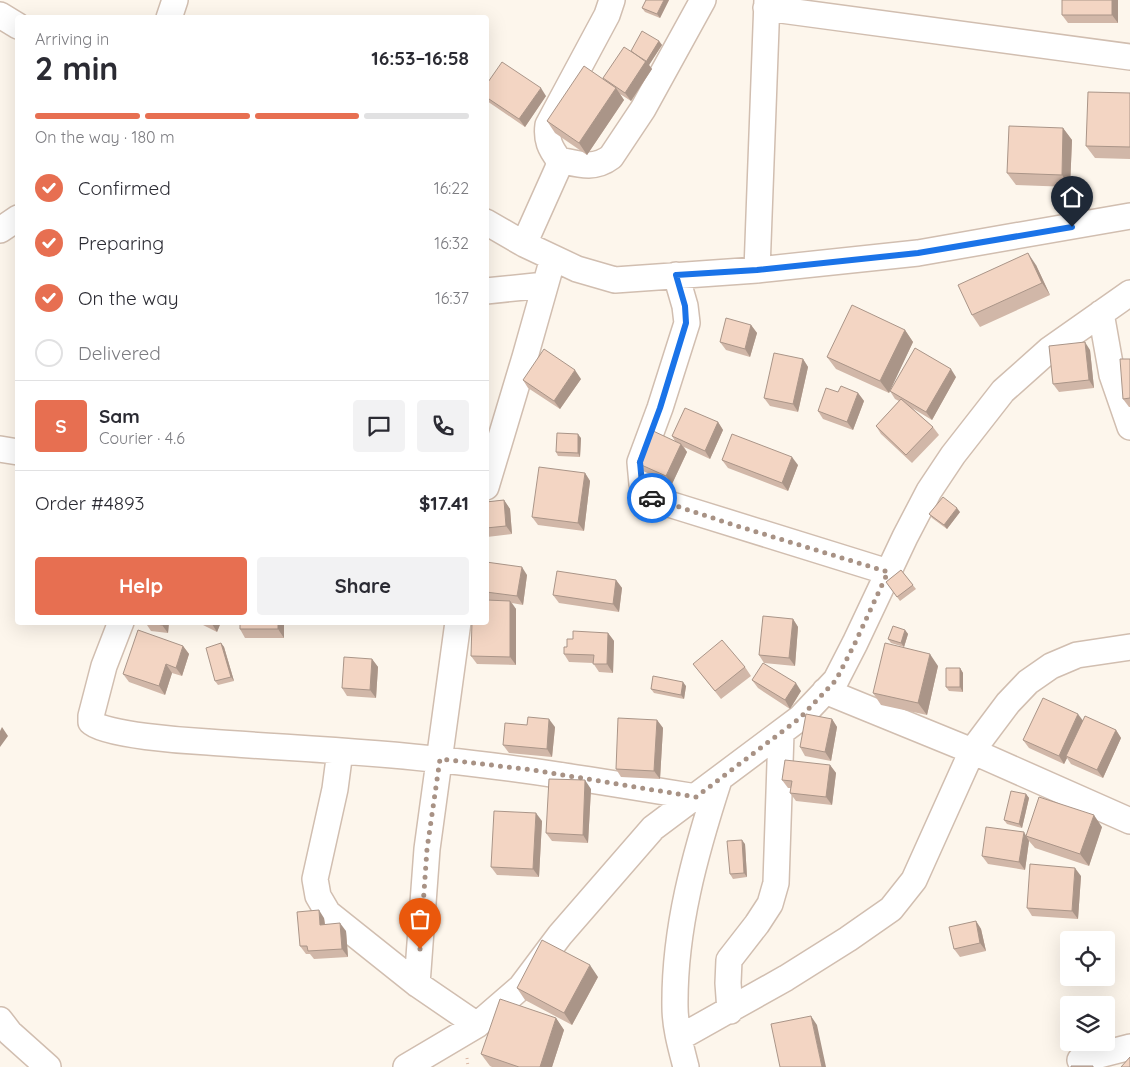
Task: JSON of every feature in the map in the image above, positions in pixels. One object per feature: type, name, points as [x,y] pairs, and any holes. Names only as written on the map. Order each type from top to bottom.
[{"type":"street","points":[[169,15],[175,0]]},
{"type":"street","points":[[524,244],[553,183],[558,168],[559,160],[550,147],[546,136],[548,126],[612,0]]},
{"type":"street","points":[[559,160],[597,165],[611,157],[643,109],[704,0]]},
{"type":"street","points":[[757,270],[766,4],[1130,57]]},
{"type":"street","points":[[0,15],[15,24]]},
{"type":"street","points":[[489,224],[524,244],[577,269],[615,280],[757,270],[918,253],[1130,216]]},
{"type":"street","points":[[0,230],[15,220]]},
{"type":"street","points":[[489,477],[553,258]]},
{"type":"street","points":[[676,275],[685,306],[686,323],[660,408],[640,462],[642,484],[651,497],[888,572]]},
{"type":"street","points":[[489,291],[545,285]]},
{"type":"street","points":[[406,1067],[476,1025],[520,987],[560,935],[653,828],[800,718],[825,692],[836,680],[929,491],[953,455],[1004,391],[1049,350],[1130,293]]},
{"type":"street","points":[[1101,313],[1112,375],[1130,427]]},
{"type":"street","points":[[0,449],[15,452]]},
{"type":"street","points":[[120,625],[104,666],[91,716],[91,722],[100,728],[162,739],[440,759],[533,770],[696,797]]},
{"type":"street","points":[[417,984],[427,849],[458,625]]},
{"type":"street","points":[[679,1038],[730,1010],[848,939],[890,909],[914,880],[972,751],[1008,703],[1028,682],[1051,666],[1077,655],[1130,647]]},
{"type":"street","points":[[825,692],[972,751],[1130,821]]},
{"type":"street","points":[[730,1010],[729,960],[770,904],[776,884],[781,733]]},
{"type":"street","points":[[340,751],[335,789],[315,878],[318,896],[328,913],[417,984],[476,1025]]},
{"type":"street","points":[[686,1067],[674,1009],[678,951],[685,902],[701,838],[719,780]]},
{"type":"street","points":[[0,1020],[10,1032],[48,1067]]},
{"type":"street","points":[[1080,1060],[1130,1047]]},
{"type":"building","points":[[646,0],[664,0],[657,14],[642,8]]},
{"type":"building","points":[[1062,0],[1112,0],[1112,15],[1062,15]]},
{"type":"building","points":[[642,31],[659,41],[646,62],[631,51]]},
{"type":"building","points":[[624,47],[646,61],[625,93],[603,78]]},
{"type":"building","points":[[502,62],[541,88],[519,119],[489,99],[489,81]]},
{"type":"building","points":[[584,66],[616,88],[579,143],[547,121]]},
{"type":"building","points":[[1088,92],[1130,93],[1130,147],[1086,146]]},
{"type":"building","points":[[1009,126],[1063,128],[1062,175],[1007,173]]},
{"type":"building","points":[[1028,253],[1042,283],[972,315],[958,285]]},
{"type":"building","points":[[852,305],[905,330],[880,381],[827,357]]},
{"type":"building","points":[[726,318],[751,325],[745,349],[720,342]]},
{"type":"building","points":[[1085,342],[1089,380],[1053,384],[1049,346]]},
{"type":"building","points":[[915,348],[951,369],[926,412],[890,391]]},
{"type":"building","points":[[544,349],[575,370],[554,401],[523,380]]},
{"type":"building","points":[[774,353],[803,359],[793,404],[764,398]]},
{"type":"building","points":[[1120,359],[1130,359],[1130,398],[1123,399]]},
{"type":"building","points":[[841,386],[858,393],[847,422],[818,411],[826,388],[838,392]]},
{"type":"building","points":[[901,399],[933,427],[906,455],[876,426]]},
{"type":"building","points":[[685,408],[718,422],[705,451],[672,436]]},
{"type":"building","points":[[651,430],[681,444],[666,476],[637,463]]},
{"type":"building","points":[[557,433],[578,434],[578,453],[556,452]]},
{"type":"building","points":[[732,434],[792,457],[782,483],[722,460]]},
{"type":"building","points":[[539,467],[585,473],[578,523],[532,517]]},
{"type":"building","points":[[943,497],[957,508],[944,525],[929,514]]},
{"type":"building","points":[[504,500],[506,526],[489,528],[489,502]]},
{"type":"building","points":[[489,562],[522,567],[517,596],[489,592]]},
{"type":"building","points":[[901,570],[913,585],[897,597],[886,582]]},
{"type":"building","points":[[557,571],[616,580],[613,604],[553,595]]},
{"type":"building","points":[[489,600],[510,601],[510,657],[471,656],[472,625],[489,625]]},
{"type":"building","points":[[763,616],[793,619],[789,658],[759,655]]},
{"type":"building","points":[[240,625],[278,625],[278,629],[240,629]]},
{"type":"building","points":[[893,626],[905,630],[901,643],[888,639]]},
{"type":"building","points":[[138,630],[183,646],[176,668],[166,664],[159,686],[123,674]]},
{"type":"building","points":[[573,631],[608,633],[607,664],[593,664],[594,655],[564,654],[564,647],[567,647],[567,639],[573,639]]},
{"type":"building","points":[[722,640],[745,667],[715,691],[693,664]]},
{"type":"building","points":[[221,643],[231,677],[215,681],[206,648]]},
{"type":"building","points":[[885,643],[930,654],[918,703],[873,693]]},
{"type":"building","points":[[344,657],[372,659],[370,690],[342,688]]},
{"type":"building","points":[[763,663],[796,683],[785,700],[752,680]]},
{"type":"building","points":[[946,668],[960,668],[960,687],[946,687]]},
{"type":"building","points":[[653,676],[683,682],[681,695],[651,689]]},
{"type":"building","points":[[1043,698],[1078,714],[1059,756],[1023,740]]},
{"type":"building","points":[[806,714],[832,719],[825,752],[800,747]]},
{"type":"building","points":[[1085,716],[1116,730],[1097,770],[1066,756]]},
{"type":"building","points":[[528,717],[549,719],[547,749],[503,745],[505,723],[527,725]]},
{"type":"building","points":[[618,718],[657,720],[654,771],[616,769]]},
{"type":"building","points":[[785,760],[830,765],[826,797],[790,793],[792,781],[782,780]]},
{"type":"building","points":[[549,779],[585,780],[583,835],[546,833]]},
{"type":"building","points":[[1011,791],[1026,794],[1019,824],[1004,820]]},
{"type":"building","points":[[1039,797],[1094,815],[1080,854],[1026,836]]},
{"type":"building","points":[[494,811],[536,813],[533,869],[491,867]]},
{"type":"building","points":[[986,827],[1024,832],[1019,862],[982,856]]},
{"type":"building","points":[[742,840],[744,873],[730,874],[727,841]]},
{"type":"building","points":[[1030,864],[1075,868],[1072,911],[1027,908]]},
{"type":"building","points":[[319,910],[320,925],[340,923],[342,949],[308,951],[307,946],[300,946],[297,912]]},
{"type":"building","points":[[976,921],[980,943],[954,949],[949,927]]},
{"type":"building","points":[[542,940],[590,965],[564,1013],[517,988]]},
{"type":"building","points":[[500,999],[556,1018],[540,1067],[519,1067],[481,1054]]},
{"type":"building","points":[[811,1016],[822,1067],[780,1067],[771,1024]]},
{"type":"building","points":[[1130,1057],[1130,1067],[1121,1067]]},
{"type":"building","points":[[1093,1066],[1093,1067],[1071,1067]]},
{"type":"way so far","points":[[420,949],[427,849],[440,759],[533,770],[696,797],[800,718],[836,680],[888,572],[652,498]]},
{"type":"route","points":[[652,498],[642,484],[640,462],[660,408],[686,323],[685,306],[676,275],[757,270],[918,253],[1072,227]]}]
